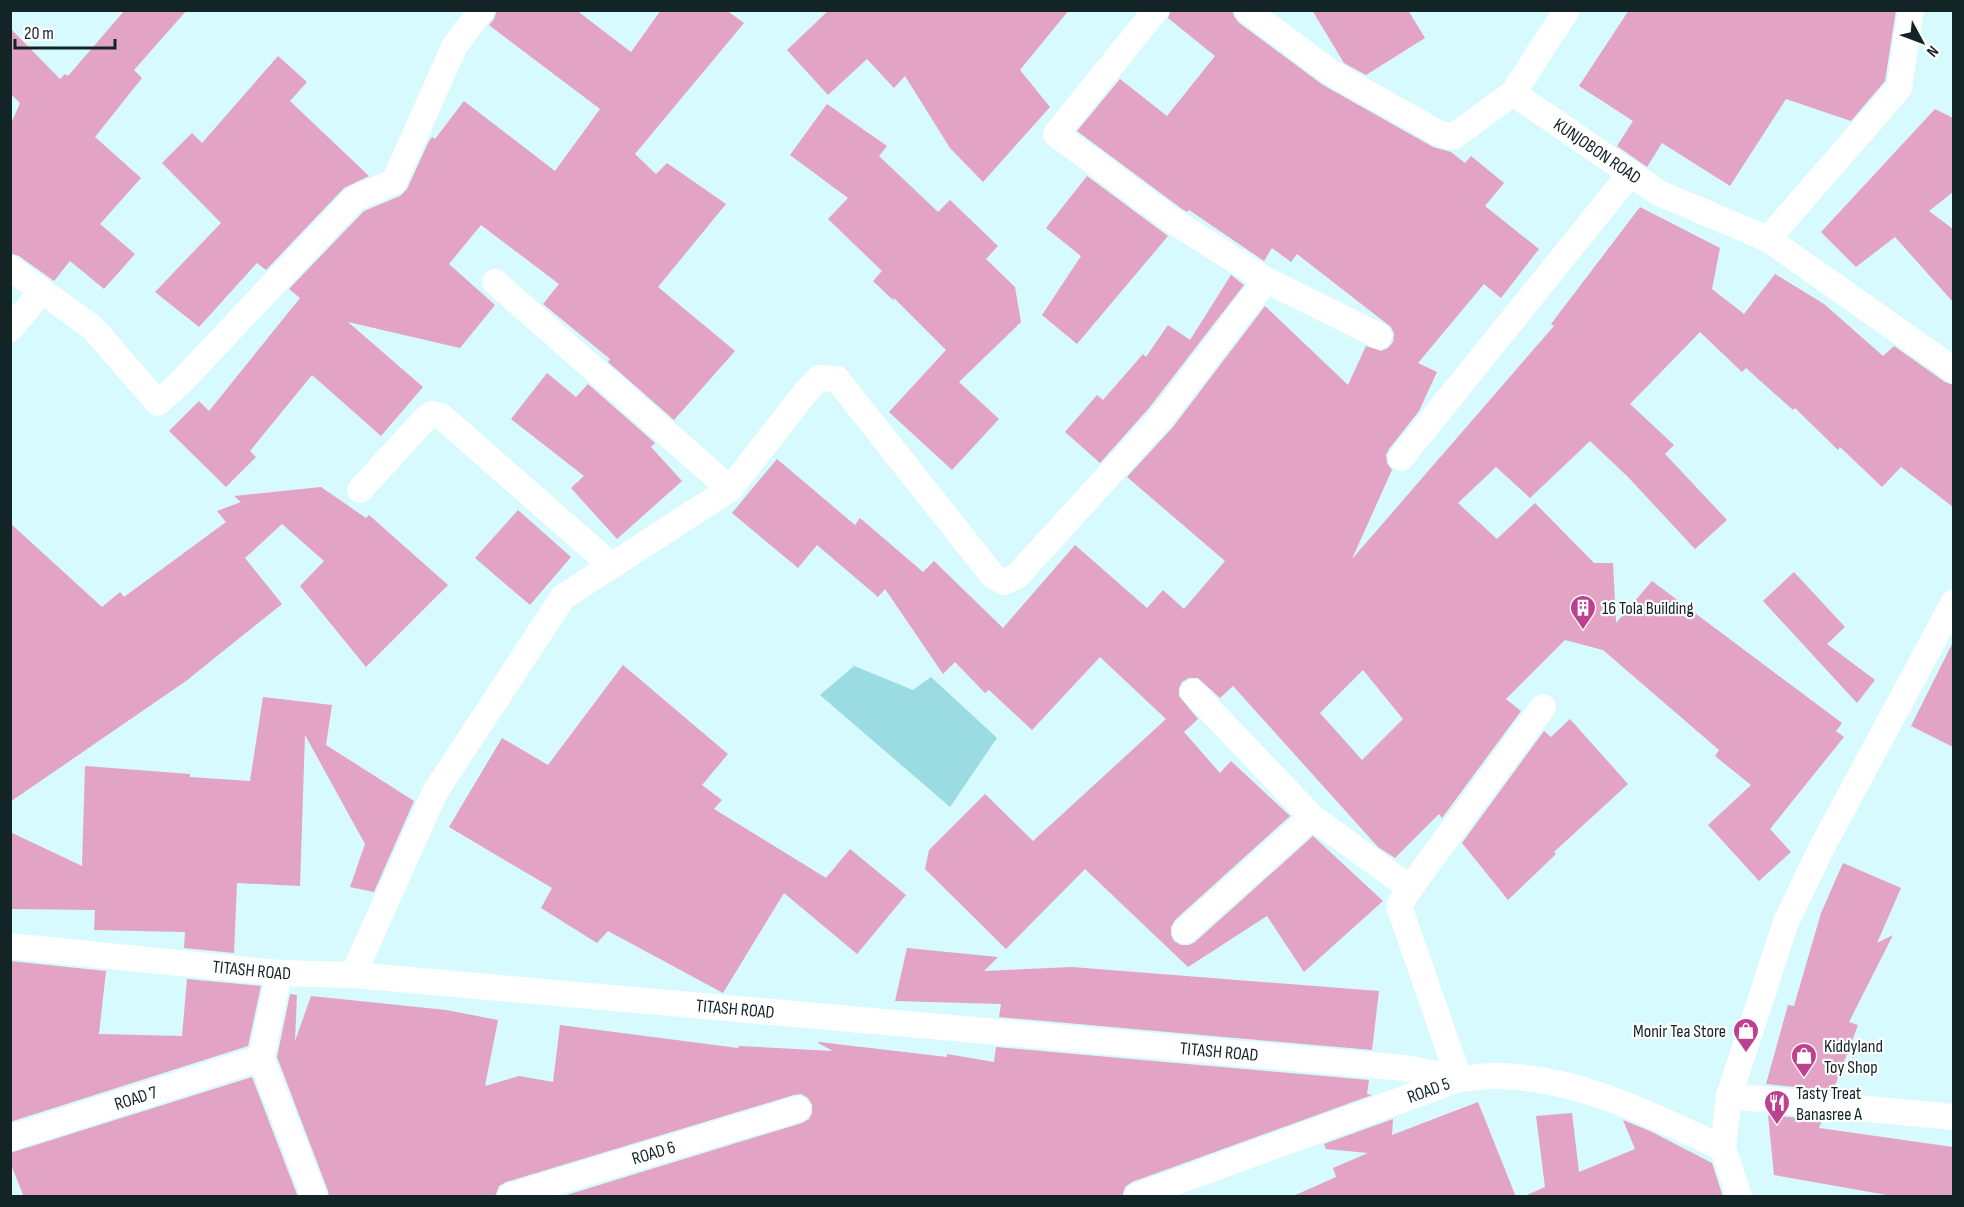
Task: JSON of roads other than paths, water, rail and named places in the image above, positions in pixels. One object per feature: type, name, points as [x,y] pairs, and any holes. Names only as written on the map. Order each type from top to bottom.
[{"type":"street","points":[[10,268],[93,328],[158,403],[180,383],[355,198],[394,182],[455,45],[482,10]]},
{"type":"street","points":[[1156,10],[1056,134],[1173,221],[1266,280],[1379,336]]},
{"type":"street","points":[[1247,10],[1330,72],[1440,134],[1453,137],[1513,93],[1567,10]]},
{"type":"street","points":[[1768,239],[1899,88],[1911,10]]},
{"type":"street","name":"KUNJOBON ROAD","points":[[1513,93],[1659,193],[1768,239],[1953,370]]},
{"type":"street","points":[[1401,458],[1630,174]]},
{"type":"street","points":[[353,975],[435,792],[563,597],[730,489],[819,378],[837,379],[993,576],[1004,582],[1017,576],[1161,417],[1266,280]]},
{"type":"street","points":[[495,282],[730,489]]},
{"type":"street","points":[[10,329],[41,292]]},
{"type":"street","points":[[360,490],[426,418],[432,414],[441,416],[611,565]]},
{"type":"street","points":[[1739,1197],[1723,1148],[1729,1096],[1786,922],[1822,847],[1953,602]]},
{"type":"street","points":[[1193,692],[1312,817],[1410,888]]},
{"type":"street","points":[[1460,1079],[1399,906],[1543,707]]},
{"type":"street","points":[[1185,931],[1312,817]]},
{"type":"street","name":"TITASH ROAD","points":[[10,946],[279,973],[353,975],[1405,1068],[1460,1079]]},
{"type":"street","points":[[279,973],[261,1058],[314,1197]]},
{"type":"street","name":"ROAD 7","points":[[10,1138],[261,1058]]},
{"type":"street","name":"ROAD 5","points":[[1137,1197],[1460,1079],[1500,1076],[1577,1086],[1658,1118],[1723,1148]]},
{"type":"street","points":[[1729,1096],[1953,1118]]},
{"type":"street","name":"ROAD 6","points":[[510,1197],[798,1109]]},
{"type":"place","name":"16 Tola Building","points":[[1583,631]]},
{"type":"place","name":"Monir Tea Store","points":[[1746,1054]]},
{"type":"place","name":"Kiddyland Toy Shop","points":[[1804,1079]]},
{"type":"place","name":"Tasty Treat Banasree A","points":[[1777,1126]]}]
